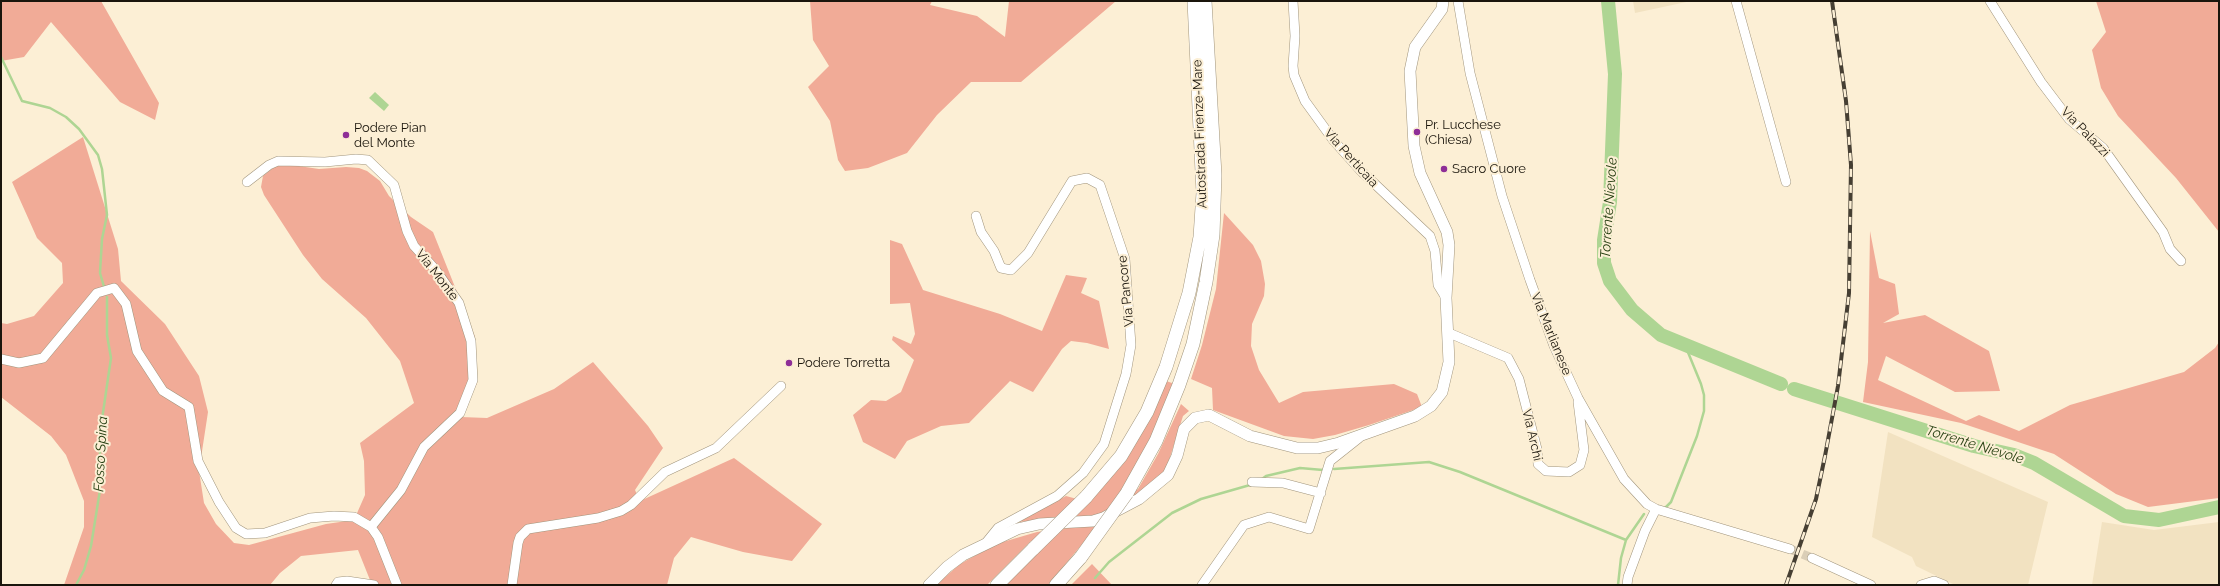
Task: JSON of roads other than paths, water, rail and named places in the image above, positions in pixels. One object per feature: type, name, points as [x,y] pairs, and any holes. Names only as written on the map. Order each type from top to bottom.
[{"type":"highway","name":"Autostrada Firenze-Mare","points":[[997,585],[1086,497],[1121,456],[1147,412],[1166,367],[1189,293],[1200,237],[1204,181],[1194,1]]},
{"type":"highway","name":"Autostrada Firenze-Mare","points":[[1056,585],[1081,557],[1127,493],[1156,441],[1179,385],[1193,344],[1206,282],[1213,235],[1215,175],[1205,1]]},
{"type":"main road","points":[[929,585],[955,561],[985,544],[1031,525],[1084,523],[1098,520],[1139,499],[1168,475],[1177,456],[1184,429],[1190,422],[1201,416],[1209,415],[1250,436],[1297,448],[1318,448],[1415,416],[1431,406],[1442,392],[1447,378],[1449,362],[1449,333],[1446,298],[1449,245],[1447,232],[1420,173],[1414,146],[1410,91],[1412,52],[1419,39],[1442,9],[1444,1]]},
{"type":"street","name":"Via Perticaia","points":[[1293,1],[1295,36],[1293,66],[1294,75],[1305,101],[1334,140],[1360,170],[1430,236],[1433,244],[1438,285],[1446,298]]},
{"type":"street","name":"Via Marlianese","points":[[1458,1],[1470,73],[1502,196],[1554,346],[1578,398],[1624,480],[1647,504],[1656,509],[1790,549]]},
{"type":"street","points":[[1736,1],[1786,182]]},
{"type":"street","name":"Via Palazzi","points":[[1990,1],[2041,82],[2070,119],[2103,148],[2163,232],[2170,249],[2181,261]]},
{"type":"street","name":"Via Monte","points":[[247,182],[269,165],[278,161],[325,162],[356,159],[368,160],[394,185],[406,231],[414,246],[435,269],[459,303],[471,340],[473,380],[460,413],[424,447],[401,490],[371,527]]},
{"type":"street","name":"Via Pancore","points":[[976,216],[981,232],[994,251],[1001,268],[1011,270],[1028,253],[1072,181],[1087,178],[1100,185],[1125,259],[1131,345],[1126,374],[1104,444],[1083,473],[1057,496],[998,528],[985,544]]},
{"type":"street","points":[[1,359],[20,363],[43,358],[98,293],[114,288],[126,304],[137,351],[162,391],[189,407],[198,462],[219,502],[236,528],[246,534],[265,533],[310,518],[334,516],[354,517],[371,527],[381,543],[397,585]]},
{"type":"street","name":"Via Archi","points":[[1449,333],[1508,358],[1519,379],[1537,449],[1538,464],[1546,471],[1569,472],[1576,469],[1583,459],[1584,450],[1578,398]]},
{"type":"street","points":[[512,585],[520,537],[528,529],[598,518],[621,511],[631,505],[665,472],[716,448],[781,386]]},
{"type":"street","points":[[1202,585],[1244,525],[1269,517],[1309,529],[1330,461],[1365,433]]},
{"type":"street","points":[[1252,482],[1283,484],[1321,493]]},
{"type":"street","points":[[1627,585],[1628,577],[1639,552],[1645,531],[1656,509]]},
{"type":"street","points":[[1812,558],[1871,585]]},
{"type":"street","points":[[336,585],[344,581],[374,585]]},
{"type":"street","points":[[1922,585],[1934,581],[1944,585]]},
{"type":"waterway","name":"Torrente Nievole","points":[[1608,1],[1615,74],[1610,202],[1604,240],[1604,263],[1610,281],[1632,310],[1661,335],[1781,384]]},
{"type":"waterway","name":"Fosso Spina","points":[[1,57],[22,101],[50,108],[66,117],[79,129],[98,155],[102,169],[107,215],[102,239],[100,273],[105,290]]},
{"type":"waterway","name":"Fosso Spina","points":[[76,585],[84,570],[91,546],[100,490],[100,433],[111,358],[107,335],[107,297]]},
{"type":"waterway","points":[[1665,508],[1671,502],[1697,436],[1704,411],[1704,395],[1701,384],[1685,345]]},
{"type":"waterway","name":"Torrente Nievole","points":[[1794,389],[1974,446],[2014,455],[2034,463],[2124,516],[2159,520],[2219,507]]},
{"type":"waterway","points":[[1334,469],[1429,462],[1460,472],[1626,540]]},
{"type":"waterway","points":[[1262,479],[1266,476],[1300,468],[1323,470]]},
{"type":"waterway","points":[[1095,578],[1109,562],[1172,513],[1201,499],[1250,485]]},
{"type":"waterway","points":[[1618,585],[1621,558],[1626,540],[1644,514]]},
{"type":"tunnel","points":[[1790,549],[1812,558]]},
{"type":"railway","points":[[1786,585],[1816,499],[1838,386],[1849,293],[1851,165],[1846,101],[1832,1]]},
{"type":"place","name":"Pr. Lucchese (Chiesa)","points":[[1417,132]]},
{"type":"place","name":"Podere Pian del Monte","points":[[346,135]]},
{"type":"place","name":"Sacro Cuore","points":[[1444,169]]},
{"type":"place","name":"Podere Torretta","points":[[789,363]]}]
